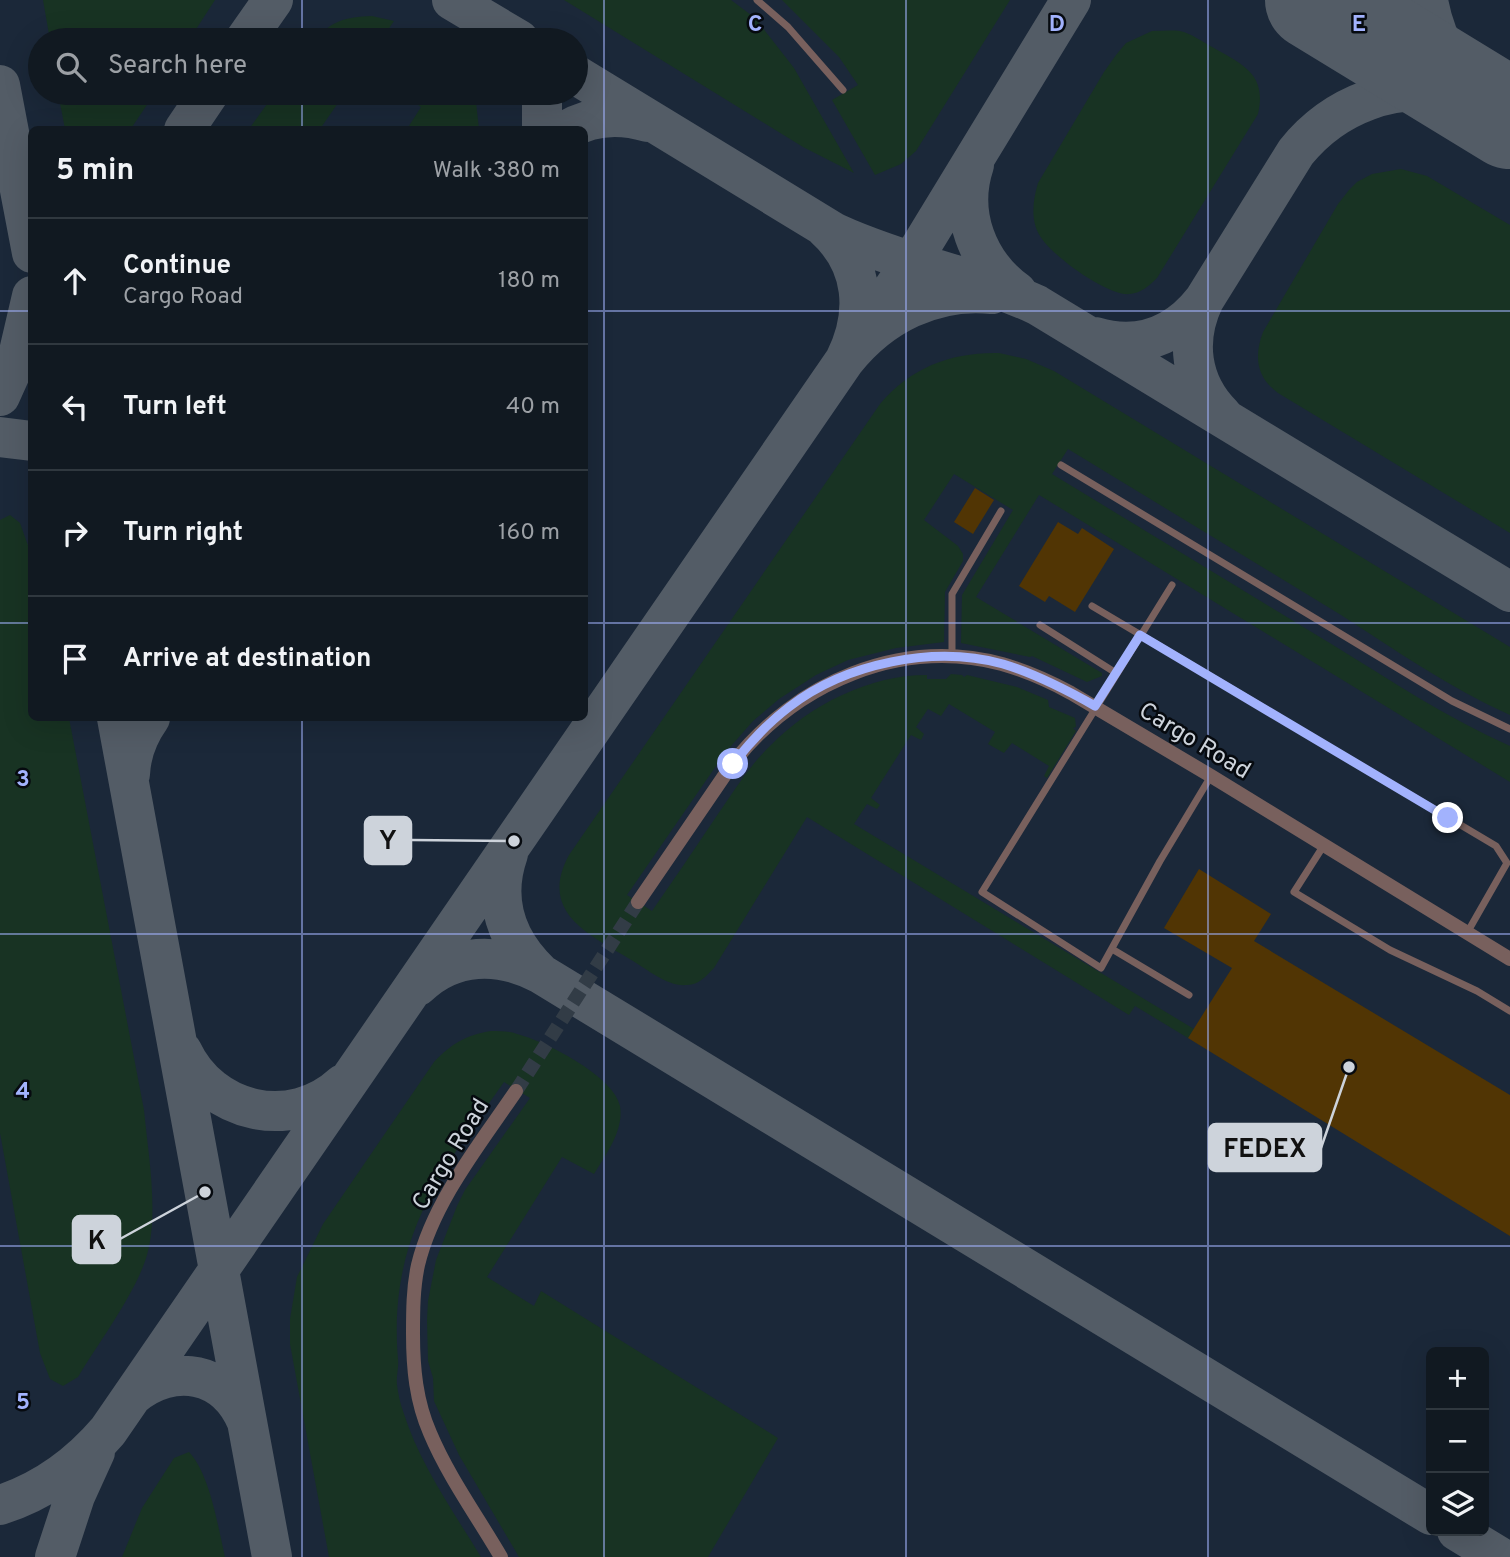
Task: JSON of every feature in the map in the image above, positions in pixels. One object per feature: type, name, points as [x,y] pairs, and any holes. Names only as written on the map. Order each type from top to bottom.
[{"type":"street","name":"Cargo Road","points":[[638,902],[733,764],[750,743],[791,705],[814,691],[869,668],[911,659],[952,657],[1002,664],[1047,681],[1095,706],[1510,960]]},
{"type":"street","name":"Cargo Road","points":[[501,1557],[439,1452],[422,1413],[415,1376],[413,1316],[418,1267],[432,1226],[451,1187],[516,1091]]},
{"type":"lane","points":[[757,0],[788,27],[843,90]]},
{"type":"lane","points":[[1061,465],[1452,701],[1510,729]]},
{"type":"lane","points":[[952,657],[952,593],[1001,511]]},
{"type":"lane","points":[[1172,585],[982,892],[1101,968],[1147,882],[1211,776]]},
{"type":"lane","points":[[1092,606],[1496,846],[1507,863],[1467,933]]},
{"type":"lane","points":[[1040,625],[1116,673]]},
{"type":"lane","points":[[1324,845],[1294,892],[1391,950],[1477,991],[1510,1011]]},
{"type":"lane","points":[[1112,949],[1189,995]]},
{"type":"shaded area","points":[[0,0],[1510,0],[1510,1557],[0,1557]]},
{"type":"green space","points":[[43,0],[215,0],[197,28],[48,28]]},
{"type":"green space","points":[[564,0],[731,0],[755,18],[794,68],[854,173],[803,147]]},
{"type":"green space","points":[[782,0],[1010,0],[916,151],[901,164],[875,175],[832,100],[858,85],[839,57]]},
{"type":"green space","points":[[372,16],[394,21],[389,28],[327,28],[354,18]]},
{"type":"green space","points":[[1152,31],[1184,32],[1235,60],[1256,80],[1260,101],[1258,114],[1157,278],[1138,292],[1120,293],[1081,273],[1046,244],[1037,230],[1034,203],[1038,183],[1104,72],[1126,43]]},
{"type":"green space","points":[[60,105],[147,105],[133,126],[64,126]]},
{"type":"green space","points":[[266,105],[337,105],[322,126],[251,126]]},
{"type":"green space","points":[[418,105],[476,105],[479,126],[409,126],[421,107]]},
{"type":"green space","points":[[1401,169],[1427,176],[1510,225],[1510,533],[1278,393],[1261,373],[1258,349],[1263,332],[1338,204],[1357,182],[1372,174]]},
{"type":"green space","points":[[999,353],[1026,359],[1054,371],[1510,647],[1510,715],[1423,668],[1068,449],[1052,474],[1419,698],[1510,746],[1510,782],[1039,495],[976,597],[1102,673],[1102,676],[1087,682],[1032,656],[961,643],[962,595],[1013,510],[954,474],[924,520],[958,546],[963,554],[963,561],[945,592],[944,642],[896,648],[848,660],[816,675],[779,699],[753,721],[725,753],[627,895],[652,911],[755,762],[786,731],[842,695],[884,680],[905,676],[927,675],[927,679],[946,679],[951,674],[964,677],[967,675],[1017,687],[1048,700],[1049,707],[1075,718],[1076,727],[1073,728],[1076,731],[1047,778],[1044,776],[1049,766],[1012,743],[1004,753],[988,744],[995,732],[949,704],[941,716],[928,709],[916,727],[924,734],[921,740],[911,735],[871,798],[880,805],[877,809],[867,804],[854,824],[1194,1029],[1188,1038],[1135,1006],[1129,1015],[807,817],[714,968],[699,982],[680,985],[666,981],[586,932],[564,908],[560,893],[561,875],[569,855],[880,404],[905,380],[934,364],[965,355]]},
{"type":"green space","points":[[10,515],[20,523],[28,546],[28,721],[70,721],[144,1110],[152,1183],[152,1221],[142,1270],[126,1301],[78,1377],[63,1386],[50,1379],[40,1353],[0,1133],[0,520]]},
{"type":"green space","points":[[491,1031],[511,1032],[529,1038],[577,1061],[605,1083],[615,1095],[621,1115],[613,1142],[594,1174],[562,1157],[487,1277],[534,1306],[541,1291],[778,1438],[708,1557],[519,1557],[459,1455],[434,1401],[433,1378],[428,1361],[427,1320],[436,1260],[465,1190],[530,1098],[504,1082],[459,1147],[423,1210],[410,1243],[401,1278],[397,1317],[397,1385],[403,1411],[427,1468],[481,1557],[329,1557],[290,1344],[290,1319],[297,1277],[323,1224],[434,1062],[460,1041]]},
{"type":"green space","points":[[189,1452],[208,1487],[225,1557],[122,1557],[142,1508],[174,1458]]},
{"type":"building","points":[[975,488],[994,500],[973,534],[954,522]]},
{"type":"building","points":[[1058,522],[1078,534],[1082,528],[1114,549],[1075,612],[1049,596],[1045,602],[1019,586]]},
{"type":"building","points":[[1199,869],[1271,914],[1254,941],[1510,1095],[1510,1236],[1188,1038],[1232,968],[1164,928]]},
{"type":"taxiway","points":[[253,28],[273,0]]},
{"type":"taxiway","points":[[452,0],[499,28]]},
{"type":"taxiway","points":[[0,1505],[46,1485],[85,1455],[108,1431],[912,261],[1071,0]]},
{"type":"taxiway","points":[[1428,0],[1436,32],[1450,59],[1469,82],[1493,104]]},
{"type":"taxiway","points":[[588,82],[835,233],[1037,305],[1510,592]]},
{"type":"taxiway","points":[[0,85],[28,232]]},
{"type":"taxiway","points":[[1204,300],[1296,152],[1311,135],[1348,109],[1389,94],[1433,92],[1470,101],[1510,121]]},
{"type":"taxiway","points":[[187,126],[201,105]]},
{"type":"taxiway","points":[[542,105],[542,126]]},
{"type":"taxiway","points":[[575,126],[607,117],[648,122]]},
{"type":"taxiway","points":[[974,165],[968,201],[974,236],[991,267],[1017,292]]},
{"type":"taxiway","points":[[825,228],[848,257],[859,290],[857,325],[845,360],[875,330],[910,308],[950,295],[992,294]]},
{"type":"taxiway","points":[[1095,337],[1127,342],[1156,337],[1181,323],[1204,300],[1194,330],[1194,360],[1203,389],[1222,415]]},
{"type":"taxiway","points":[[0,396],[18,356],[28,313]]},
{"type":"taxiway","points":[[0,437],[28,440]]},
{"type":"taxiway","points":[[118,721],[272,1557]]},
{"type":"taxiway","points":[[130,774],[136,744],[148,721]]},
{"type":"taxiway","points":[[418,986],[446,967],[477,959],[509,962],[541,974],[519,948],[505,919],[501,888],[508,854]]},
{"type":"taxiway","points":[[541,974],[1426,1512]]},
{"type":"taxiway","points":[[182,1051],[195,1072],[212,1089],[232,1101],[254,1109],[277,1111],[300,1108],[322,1099],[343,1084]]},
{"type":"taxiway","points":[[132,1396],[148,1385],[164,1379],[197,1377],[212,1382],[226,1392],[238,1405],[247,1422]]},
{"type":"taxiway","points":[[55,1557],[75,1496],[95,1452]]},
{"type":"taxiway","points":[[1465,1536],[1500,1557]]},
{"type":"runway","points":[[1315,0],[1510,119]]},
{"type":"tunnel","points":[[516,1091],[638,902]]},
{"type":"place","name":"Y","points":[[514,841]]},
{"type":"place","name":"FEDEX","points":[[1349,1067]]},
{"type":"place","name":"K","points":[[205,1192]]},
{"type":"route","points":[[733,764],[750,743],[791,705],[838,679],[902,660],[952,657],[1002,664],[1047,681],[1095,706],[1140,635],[1448,818]]}]
